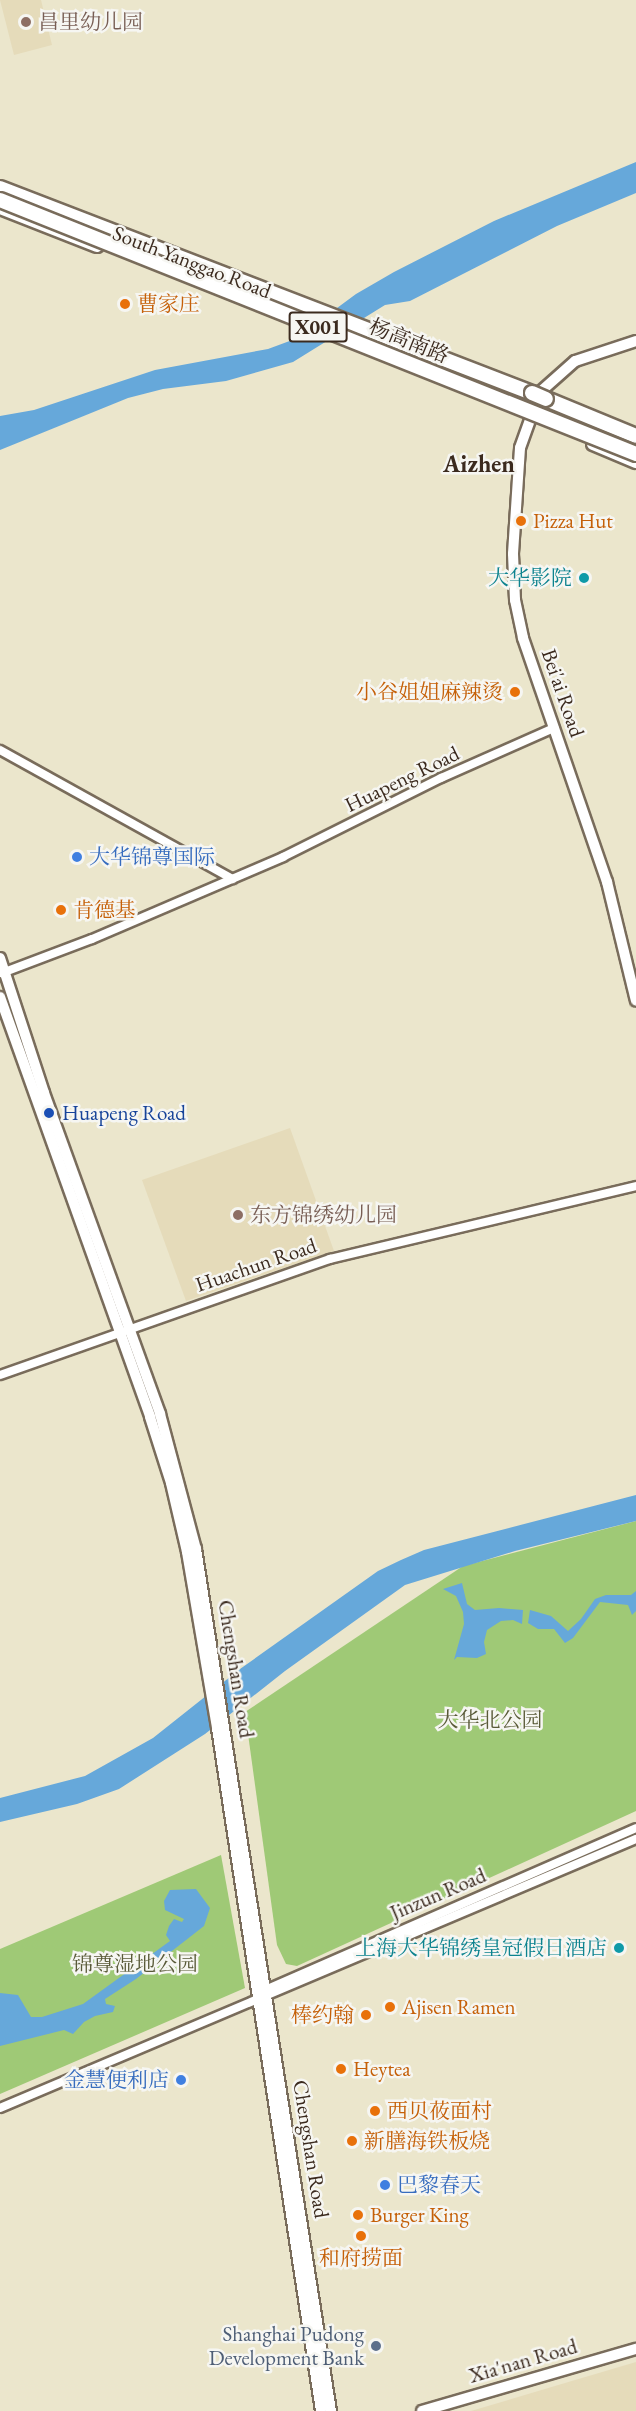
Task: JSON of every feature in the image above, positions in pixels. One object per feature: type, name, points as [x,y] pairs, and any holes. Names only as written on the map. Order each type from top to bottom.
[{"type":"highway","name":"杨高南路","points":[[0,188],[636,436]]},
{"type":"highway","name":"杨高南路","points":[[0,200],[636,454]]},
{"type":"main road","name":"South Yanggao Road","points":[[0,181],[636,430]]},
{"type":"main road","name":"South Yanggao Road","points":[[0,208],[346,343],[636,462]]},
{"type":"main road","points":[[540,392],[575,361],[636,341]]},
{"type":"main road","name":"Bei'ai Road","points":[[540,392],[520,448],[513,580],[523,638],[607,882],[636,1001]]},
{"type":"main road","name":"Chengshan Road","points":[[0,958],[2,973],[180,1481],[196,1549],[219,1679],[221,1726]]},
{"type":"main road","name":"Chengshan Road","points":[[0,997],[126,1330],[171,1483],[187,1552],[210,1687],[221,1726],[331,2411]]},
{"type":"main road","name":"Chengshan Road","points":[[264,1994],[321,2411]]},
{"type":"main road","name":"Xia'nan Road","points":[[422,2411],[636,2349]]},
{"type":"street","name":"Huapeng Road","points":[[2,973],[92,939],[283,857],[441,778],[554,729]]},
{"type":"street","points":[[0,750],[233,879]]},
{"type":"street","name":"Huachun Road","points":[[0,1375],[330,1259],[636,1186]]},
{"type":"street","name":"Jinzun Road","points":[[0,2108],[264,1994],[636,1828]]},
{"type":"street","name":"Jinzun Road","points":[[264,1994],[636,1839]]},
{"type":"shaded area","name":"昌里幼儿园","points":[[0,0],[41,0],[52,45],[14,55]]},
{"type":"shaded area","name":"东方锦绣幼儿园","points":[[290,1128],[334,1251],[186,1301],[142,1180]]},
{"type":"shaded area","points":[[636,2362],[636,2411],[471,2411],[565,2383]]},
{"type":"green space","name":"大华北公园","points":[[636,1521],[636,1811],[297,1966],[286,1964],[277,1945],[245,1712],[463,1566]]},
{"type":"green space","name":"锦尊湿地公园","points":[[221,1855],[245,1988],[0,2094],[0,1949]]},
{"type":"water","points":[[636,162],[636,193],[557,226],[410,301],[385,305],[293,362],[226,381],[163,389],[128,398],[0,450],[0,416],[34,410],[155,370],[268,349],[295,339],[356,294],[394,272],[494,221]]},
{"type":"water","points":[[636,1495],[636,1521],[515,1551],[405,1585],[285,1671],[205,1734],[119,1789],[77,1804],[0,1822],[0,1798],[85,1776],[153,1738],[240,1669],[378,1571],[424,1550]]},
{"type":"water","points":[[462,1583],[467,1604],[475,1610],[499,1608],[523,1610],[522,1624],[513,1620],[501,1621],[487,1630],[484,1642],[486,1654],[477,1658],[457,1657],[454,1660],[464,1624],[463,1612],[456,1596],[443,1589]]},
{"type":"water","points":[[636,1591],[636,1611],[632,1615],[628,1605],[600,1602],[573,1638],[565,1643],[554,1629],[538,1629],[528,1623],[530,1610],[551,1616],[568,1631],[581,1619],[595,1599],[606,1595],[631,1595]]},
{"type":"water","points":[[196,1889],[210,1908],[204,1926],[136,1979],[105,1999],[106,2004],[115,2006],[113,2012],[95,2016],[84,2022],[73,2034],[64,2030],[0,2046],[0,1993],[18,1995],[31,2017],[42,2017],[83,2004],[170,1941],[166,1935],[169,1926],[174,1919],[182,1922],[184,1919],[165,1910],[164,1901],[170,1890]]},
{"type":"place","name":"昌里幼儿园","points":[[26,22]]},
{"type":"place","name":"曹家庄","points":[[125,304]]},
{"type":"place","name":"Pizza Hut","points":[[521,521]]},
{"type":"place","name":"大华影院","points":[[584,578]]},
{"type":"place","name":"小谷姐姐麻辣烫","points":[[515,692]]},
{"type":"place","name":"大华锦尊国际","points":[[77,857]]},
{"type":"place","name":"肯德基","points":[[61,910]]},
{"type":"place","name":"Huapeng Road","points":[[49,1113]]},
{"type":"place","name":"东方锦绣幼儿园","points":[[238,1215]]},
{"type":"place","name":"上海大华锦绣皇冠假日酒店","points":[[619,1948]]},
{"type":"place","name":"Ajisen Ramen","points":[[390,2007]]},
{"type":"place","name":"棒约翰","points":[[366,2015]]},
{"type":"place","name":"Heytea","points":[[341,2069]]},
{"type":"place","name":"金慧便利店","points":[[181,2080]]},
{"type":"place","name":"西贝莜面村","points":[[375,2111]]},
{"type":"place","name":"新膳海铁板烧","points":[[352,2141]]},
{"type":"place","name":"巴黎春天","points":[[385,2185]]},
{"type":"place","name":"Burger King","points":[[358,2215]]},
{"type":"place","name":"和府捞面","points":[[361,2236]]},
{"type":"place","name":"Shanghai Pudong Development Bank","points":[[376,2346]]},
{"type":"district","name":"Aizhen","points":[[479,464]]}]
